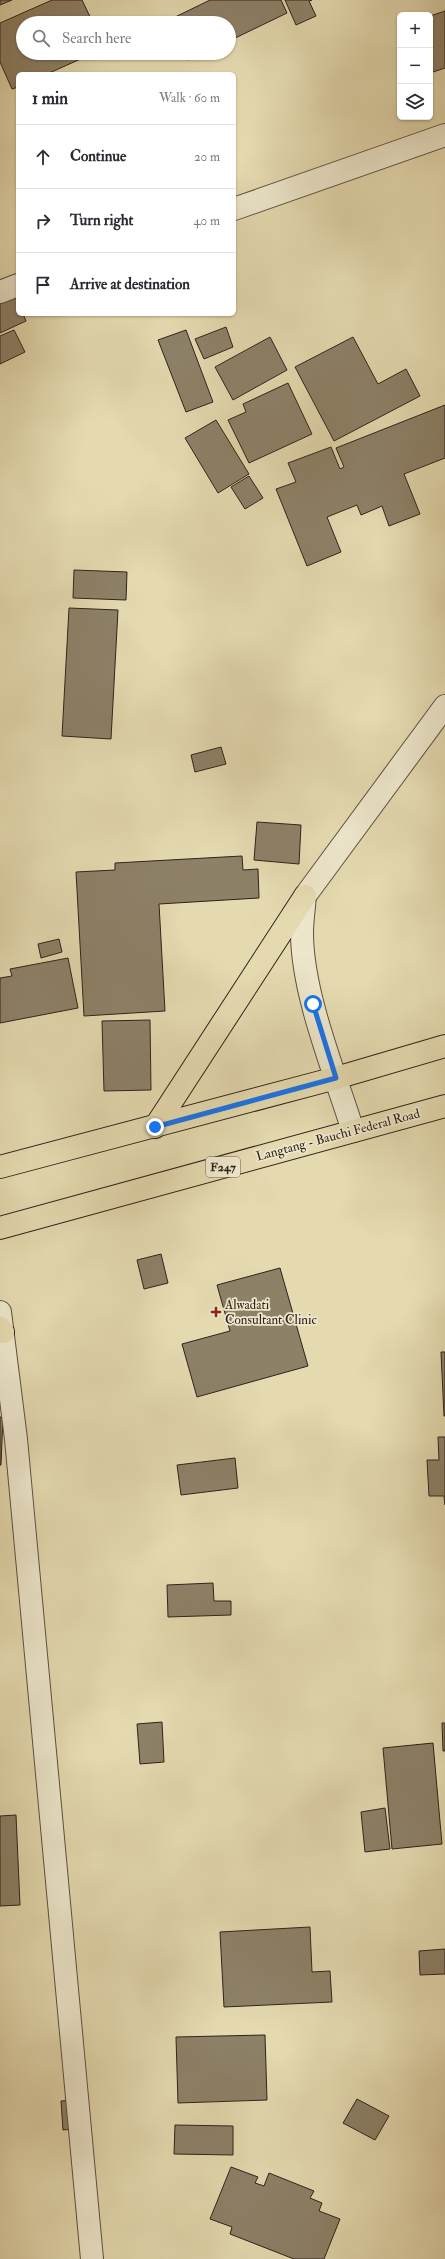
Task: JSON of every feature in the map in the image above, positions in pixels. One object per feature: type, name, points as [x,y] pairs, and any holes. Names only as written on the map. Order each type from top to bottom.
[{"type":"main road","points":[[155,1127],[305,896]]},
{"type":"main road","points":[[0,1167],[336,1078],[445,1046]]},
{"type":"main road","name":"Langtang - Bauchi Federal Road","points":[[0,1228],[445,1106]]},
{"type":"street","points":[[236,208],[445,135]]},
{"type":"street","points":[[0,292],[16,287]]},
{"type":"street","points":[[353,1132],[313,1004],[305,969],[302,933],[305,896],[445,706]]},
{"type":"street","points":[[1,1324],[16,1446],[92,2259]]},
{"type":"building","points":[[0,0],[12,0],[0,5]]},
{"type":"building","points":[[52,0],[82,0],[90,16],[16,16],[16,60],[78,60],[51,72],[16,72],[16,88],[12,89],[0,62],[0,23]]},
{"type":"building","points":[[210,0],[281,0],[287,13],[236,38],[236,16],[177,16]]},
{"type":"building","points":[[285,0],[312,0],[309,1],[316,16],[296,25]]},
{"type":"building","points":[[445,11],[445,68],[433,72],[433,48],[433,15]]},
{"type":"building","points":[[13,293],[16,299],[16,316],[24,316],[26,321],[0,333],[0,299]]},
{"type":"building","points":[[226,327],[233,347],[204,359],[195,339]]},
{"type":"building","points":[[14,330],[25,352],[0,364],[0,336]]},
{"type":"building","points":[[186,330],[213,402],[186,412],[158,340]]},
{"type":"building","points":[[270,337],[287,370],[233,400],[215,367]]},
{"type":"building","points":[[353,337],[378,384],[406,369],[420,396],[334,441],[295,367]]},
{"type":"building","points":[[288,383],[312,434],[249,463],[228,420],[246,412],[243,404]]},
{"type":"building","points":[[445,405],[445,458],[404,474],[420,514],[389,526],[382,506],[361,515],[357,505],[327,517],[341,552],[307,566],[276,489],[296,482],[288,463],[331,447],[340,469],[344,467],[336,448]]},
{"type":"building","points":[[216,420],[249,474],[218,493],[185,438]]},
{"type":"building","points":[[249,476],[263,498],[245,509],[231,487]]},
{"type":"building","points":[[74,570],[127,572],[126,600],[73,598]]},
{"type":"building","points":[[69,608],[118,610],[111,739],[62,736]]},
{"type":"building","points":[[221,747],[226,764],[195,772],[191,755]]},
{"type":"building","points":[[257,822],[301,825],[299,864],[254,860]]},
{"type":"building","points":[[242,856],[243,870],[258,869],[259,898],[159,904],[165,1011],[84,1016],[76,872],[115,870],[115,863]]},
{"type":"building","points":[[59,939],[62,952],[41,958],[38,944]]},
{"type":"building","points":[[68,958],[78,1008],[0,1023],[0,978],[12,976],[10,969]]},
{"type":"building","points":[[150,1020],[151,1090],[104,1091],[102,1021]]},
{"type":"building","points":[[161,1254],[168,1283],[144,1289],[137,1260]]},
{"type":"building","points":[[280,1268],[308,1366],[197,1397],[182,1344],[230,1331],[217,1285]]},
{"type":"building","points":[[441,1352],[445,1352],[445,1416],[444,1416]]},
{"type":"building","points":[[0,1417],[3,1417],[1,1465],[0,1465]]},
{"type":"building","points":[[438,1437],[445,1437],[445,1505],[444,1496],[429,1496],[427,1460],[439,1460]]},
{"type":"building","points":[[235,1458],[238,1488],[181,1495],[177,1465]]},
{"type":"building","points":[[213,1583],[214,1601],[231,1601],[231,1615],[168,1617],[167,1585]]},
{"type":"building","points":[[162,1722],[164,1762],[140,1764],[137,1724]]},
{"type":"building","points":[[442,1723],[445,1723],[445,1751],[443,1751]]},
{"type":"building","points":[[433,1743],[442,1844],[392,1849],[383,1748]]},
{"type":"building","points":[[385,1808],[390,1849],[365,1852],[361,1812]]},
{"type":"building","points":[[16,1815],[20,1905],[0,1906],[0,1816]]},
{"type":"building","points":[[310,1927],[312,1972],[330,1971],[332,2002],[224,2007],[220,1932]]},
{"type":"building","points":[[445,1949],[445,1974],[420,1975],[419,1951]]},
{"type":"building","points":[[265,2035],[267,2100],[178,2103],[176,2037]]},
{"type":"building","points":[[357,2099],[389,2116],[375,2140],[343,2123]]},
{"type":"building","points":[[72,2100],[75,2129],[63,2130],[61,2101]]},
{"type":"building","points":[[175,2125],[233,2126],[233,2155],[174,2154]]},
{"type":"building","points":[[231,2167],[258,2177],[255,2183],[264,2186],[269,2173],[314,2191],[310,2198],[322,2203],[319,2211],[340,2219],[324,2259],[294,2259],[230,2234],[232,2227],[210,2219]]},
{"type":"place","name":"Alwadati Consultant Clinic","points":[[216,1312]]},
{"type":"route","points":[[155,1127],[336,1078],[313,1004]]}]
